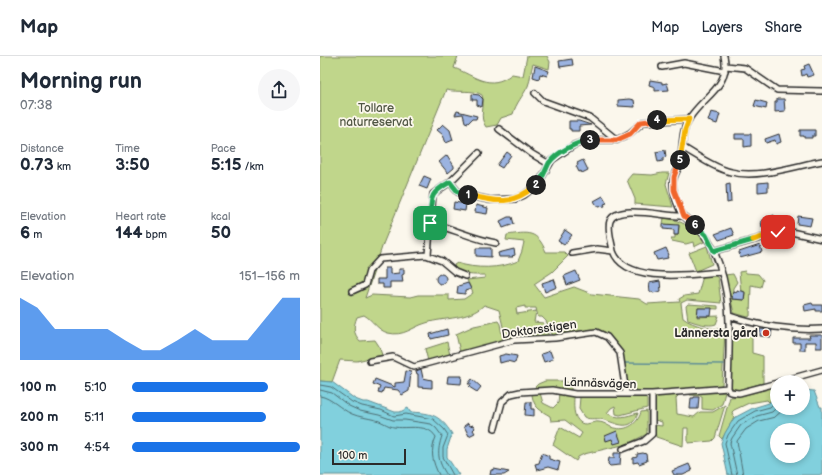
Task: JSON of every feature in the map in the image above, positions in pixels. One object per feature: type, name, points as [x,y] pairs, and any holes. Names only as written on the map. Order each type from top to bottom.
[{"type":"street","points":[[724,56],[726,68],[721,83],[689,119],[685,130],[679,165],[674,177],[673,186],[684,216],[706,235],[714,251],[720,272],[730,316],[728,388]]},
{"type":"street","points":[[662,67],[684,63],[726,68],[745,68],[777,90],[822,91]]},
{"type":"street","points":[[535,93],[543,101],[590,118],[617,140]]},
{"type":"street","points":[[450,182],[458,192],[466,195],[490,200],[515,199],[524,195],[538,184],[549,164],[561,153],[582,142],[589,140],[617,140],[630,134],[643,122],[689,119]]},
{"type":"street","points":[[499,130],[532,154],[549,164]]},
{"type":"street","points":[[682,147],[721,169],[739,174],[761,173],[822,161]]},
{"type":"street","points":[[428,256],[433,194],[450,182],[479,153]]},
{"type":"street","points":[[684,216],[675,217],[647,212],[617,214],[610,222],[613,251],[618,261],[623,266],[654,274],[685,276],[720,272]]},
{"type":"street","points":[[430,223],[461,232],[471,238],[496,243]]},
{"type":"street","points":[[714,251],[787,231],[822,239]]},
{"type":"street","points":[[572,253],[597,249],[613,251]]},
{"type":"street","points":[[352,291],[364,285],[370,272],[380,259],[428,256],[442,261],[455,272],[465,276]]},
{"type":"street","points":[[730,316],[748,322],[794,329],[822,329]]},
{"type":"street","name":"Doktorsstigen","points":[[370,361],[393,357],[414,367],[514,340],[555,338],[596,332],[607,338],[620,353],[626,393]]},
{"type":"street","name":"Lännäsvägen","points":[[804,375],[822,370]]},
{"type":"street","name":"Lännäsvägen","points":[[495,428],[502,402],[516,392],[552,390],[575,394],[652,394],[728,388],[730,392],[739,393],[770,384]]},
{"type":"street","points":[[623,449],[644,441],[652,434],[652,394]]},
{"type":"green space","name":"Tollare naturreservat","points":[[320,56],[458,56],[454,68],[475,78],[489,82],[496,82],[512,74],[523,76],[527,56],[547,56],[550,62],[549,69],[533,64],[528,86],[513,114],[501,118],[497,125],[486,127],[484,123],[482,115],[482,95],[474,92],[446,90],[383,244],[365,298],[372,295],[410,297],[418,295],[449,295],[449,300],[464,299],[473,293],[467,280],[485,278],[485,275],[465,274],[458,271],[454,265],[457,263],[479,267],[496,267],[518,261],[524,242],[506,240],[507,235],[521,233],[535,236],[543,245],[546,252],[564,252],[568,256],[552,272],[534,284],[544,297],[574,287],[592,294],[639,299],[647,304],[680,302],[679,299],[684,296],[698,294],[703,276],[714,275],[718,278],[721,303],[687,300],[681,303],[683,318],[703,327],[725,330],[722,385],[660,392],[631,388],[626,377],[621,352],[613,341],[606,335],[592,330],[584,330],[553,336],[546,321],[542,317],[538,317],[536,308],[525,308],[525,306],[516,308],[517,314],[536,311],[534,322],[543,323],[549,336],[506,339],[499,310],[484,305],[478,310],[464,316],[433,321],[399,334],[384,332],[364,315],[357,317],[354,330],[356,335],[360,341],[375,340],[382,355],[357,361],[340,360],[332,382],[320,381]]},
{"type":"green space","points":[[669,173],[666,184],[673,207],[635,204],[635,199],[627,180],[632,174],[652,175]]},
{"type":"green space","points":[[664,218],[675,220],[687,225],[697,232],[704,242],[694,247],[693,242],[686,244],[672,241],[671,238],[675,238],[675,235],[678,235],[679,226],[663,224]]},
{"type":"green space","points":[[707,246],[712,264],[696,271],[689,253]]},
{"type":"green space","points":[[745,271],[746,273],[758,274],[763,280],[761,287],[751,285],[750,316],[748,317],[734,313],[725,275],[733,274],[737,282],[733,288],[732,299],[744,300],[745,293],[741,292],[739,272]]},
{"type":"green space","points":[[688,304],[718,306],[718,309],[698,308],[697,317],[719,316],[716,324],[706,325],[688,320],[686,306]]},
{"type":"green space","points":[[498,321],[503,340],[460,352],[456,334],[474,326]]},
{"type":"green space","points":[[731,330],[752,332],[752,353],[763,356],[763,383],[737,390],[731,387]]},
{"type":"green space","points":[[447,342],[450,355],[428,361],[425,349]]},
{"type":"green space","points":[[545,381],[566,381],[572,390],[534,388],[538,384]]},
{"type":"green space","points":[[770,388],[769,402],[767,400],[749,403],[732,412],[734,418],[722,439],[719,436],[730,397],[742,396]]},
{"type":"green space","points":[[725,392],[722,404],[713,410],[702,409],[702,396],[690,395],[688,393]]},
{"type":"green space","points":[[533,393],[540,393],[543,403],[553,408],[558,403],[559,393],[574,396],[575,414],[578,420],[583,424],[600,422],[611,427],[621,429],[629,427],[636,421],[641,412],[647,411],[647,434],[627,444],[584,454],[578,457],[576,461],[553,445],[560,427],[579,438],[582,433],[565,420],[551,421],[550,416],[540,410],[534,403]]},
{"type":"green space","points":[[680,394],[676,398],[677,414],[694,417],[700,412],[713,412],[725,405],[715,438],[712,441],[688,443],[688,428],[684,428],[683,446],[656,437],[654,425],[662,426],[662,422],[655,420],[653,399],[655,396]]},
{"type":"green space","points":[[645,396],[647,400],[647,408],[620,415],[616,414],[615,406],[611,408],[607,413],[618,417],[638,413],[635,420],[631,424],[622,425],[600,419],[590,419],[584,417],[579,409],[580,397]]},
{"type":"water","points":[[320,381],[332,382],[355,399],[395,412],[400,412],[408,408],[410,412],[424,413],[435,416],[448,428],[452,434],[447,449],[447,457],[459,475],[320,475]]},
{"type":"water","points":[[810,391],[814,391],[820,407],[822,407],[822,475],[728,475],[721,443],[725,433],[734,418],[753,408],[770,402],[770,415],[810,415]]},
{"type":"building","points":[[572,59],[573,65],[560,67],[559,61]]},
{"type":"building","points":[[809,64],[814,75],[807,77],[806,74],[802,76],[801,70],[805,69],[804,66]]},
{"type":"building","points":[[535,66],[549,71],[547,76],[540,74],[539,79],[533,77]]},
{"type":"building","points":[[650,80],[662,82],[662,84],[667,83],[669,90],[655,91],[655,87],[649,85]]},
{"type":"building","points":[[472,94],[479,95],[483,99],[482,107],[477,105],[477,100],[472,100]]},
{"type":"building","points":[[777,99],[784,99],[785,111],[775,112],[775,102],[777,102]]},
{"type":"building","points":[[618,100],[634,100],[635,107],[618,106]]},
{"type":"building","points":[[756,100],[767,103],[766,109],[754,106]]},
{"type":"building","points":[[457,111],[477,116],[476,119],[472,119],[468,123],[465,122],[463,114],[455,115]]},
{"type":"building","points":[[711,112],[720,114],[717,124],[708,121]]},
{"type":"building","points":[[569,121],[579,121],[591,125],[579,126],[579,131],[571,131],[571,129],[569,129]]},
{"type":"building","points":[[443,124],[450,130],[453,140],[446,143],[443,135],[437,130]]},
{"type":"building","points":[[800,130],[815,130],[815,136],[812,136],[812,138],[804,138],[804,136],[800,136]]},
{"type":"building","points":[[735,134],[751,134],[751,146],[744,147],[744,139],[735,139]]},
{"type":"building","points":[[779,134],[781,142],[776,144],[775,140],[766,143],[765,139]]},
{"type":"building","points":[[665,150],[666,157],[663,158],[663,161],[658,162],[656,152]]},
{"type":"building","points":[[507,152],[511,155],[502,168],[497,165]]},
{"type":"building","points":[[447,155],[454,166],[454,168],[448,173],[439,162]]},
{"type":"building","points":[[583,160],[588,170],[582,173],[581,171],[579,172],[576,166],[578,165],[577,163]]},
{"type":"building","points":[[424,176],[431,179],[427,189],[419,186]]},
{"type":"building","points":[[768,182],[768,191],[758,192],[758,183]]},
{"type":"building","points":[[730,183],[731,202],[727,203],[726,184]]},
{"type":"building","points":[[603,196],[607,203],[604,204],[605,206],[598,207],[594,201]]},
{"type":"building","points":[[454,202],[466,204],[465,211],[453,209]]},
{"type":"building","points":[[476,205],[488,208],[487,214],[475,212]]},
{"type":"building","points":[[774,215],[776,223],[762,228],[761,221]]},
{"type":"building","points":[[798,216],[812,218],[810,226],[797,224]]},
{"type":"building","points":[[508,217],[512,217],[514,224],[503,228],[500,221]]},
{"type":"building","points":[[663,224],[679,225],[678,235],[674,235],[674,230],[663,229]]},
{"type":"building","points":[[731,228],[734,235],[719,240],[715,234]]},
{"type":"building","points":[[565,230],[572,235],[564,245],[558,241]]},
{"type":"building","points":[[760,245],[762,252],[740,258],[739,252]]},
{"type":"building","points":[[476,248],[491,248],[491,257],[476,256]]},
{"type":"building","points":[[666,248],[669,255],[667,256],[668,258],[657,260],[654,253]]},
{"type":"building","points":[[514,249],[515,255],[512,256],[513,257],[499,257],[498,253]]},
{"type":"building","points":[[385,268],[390,268],[390,274],[399,273],[399,269],[404,269],[404,274],[402,275],[403,282],[390,282],[390,288],[383,288],[383,284],[377,284],[377,279],[385,279]]},
{"type":"building","points":[[576,271],[580,280],[567,285],[564,276]]},
{"type":"building","points":[[439,274],[443,274],[445,275],[445,283],[439,284],[436,281],[436,277]]},
{"type":"building","points":[[554,279],[557,287],[545,292],[542,283]]},
{"type":"building","points":[[660,281],[661,291],[653,293],[650,292],[649,283]]},
{"type":"building","points":[[468,283],[471,289],[465,291],[465,294],[457,293],[458,286]]},
{"type":"building","points":[[737,290],[745,292],[744,300],[732,299],[733,291],[737,292]]},
{"type":"building","points":[[812,303],[813,305],[822,305],[822,311],[816,311],[816,309],[805,311],[804,305]]},
{"type":"building","points":[[698,308],[712,308],[711,316],[697,316]]},
{"type":"building","points":[[447,329],[448,335],[431,339],[430,334]]},
{"type":"building","name":"Lännersta gård","points":[[760,329],[772,330],[771,337],[760,336]]},
{"type":"building","points":[[809,335],[822,335],[822,348],[816,348],[816,342],[805,342],[805,350],[800,350],[800,343],[793,343],[793,338],[810,338]]},
{"type":"building","points":[[550,351],[553,359],[544,362],[541,354]]},
{"type":"building","points":[[506,354],[517,356],[515,363],[507,361],[500,363],[499,356]]},
{"type":"building","points":[[421,369],[423,378],[432,380],[432,388],[418,387],[418,374],[416,371]]},
{"type":"building","points":[[406,371],[411,372],[409,391],[402,395],[398,390],[384,388],[382,393],[378,392],[380,387],[373,384],[375,379],[395,387],[395,383],[404,382]]},
{"type":"building","points":[[448,376],[462,376],[461,384],[447,383]]},
{"type":"building","points":[[472,379],[481,387],[477,392],[469,387],[472,384],[468,384]]},
{"type":"building","points":[[699,397],[698,409],[690,409],[691,398]]},
{"type":"building","points":[[526,402],[531,402],[531,409],[534,409],[534,416],[525,415]]},
{"type":"building","points":[[468,423],[470,426],[473,425],[475,428],[473,430],[475,433],[469,436],[464,426]]},
{"type":"building","points":[[617,431],[621,442],[614,444],[612,439],[606,441],[605,436]]},
{"type":"building","points":[[542,453],[549,456],[549,459],[560,462],[558,470],[548,467],[537,470],[535,464],[539,463]]},
{"type":"building","points":[[614,453],[621,453],[620,465],[610,466],[608,464],[609,458],[614,458]]},
{"type":"building","points":[[637,454],[646,454],[647,461],[639,464],[638,462],[633,463],[633,458],[637,457]]},
{"type":"building","points":[[689,464],[692,471],[683,475],[674,475],[672,471]]},
{"type":"building","points":[[494,469],[509,472],[504,475],[490,475],[491,470]]},
{"type":"waterway","points":[[625,363],[724,364]]},
{"type":"waterway","points":[[710,392],[720,391]]},
{"type":"place","name":"Lännersta gård","points":[[766,333]]},
{"type":"route","points":[[430,223],[432,196],[435,191],[450,182],[455,190],[466,195],[490,200],[515,199],[524,195],[538,184],[552,160],[574,145],[589,140],[617,140],[630,134],[639,124],[643,122],[683,118],[689,119],[685,130],[682,153],[674,177],[673,186],[684,216],[706,235],[714,251],[778,232]]}]
